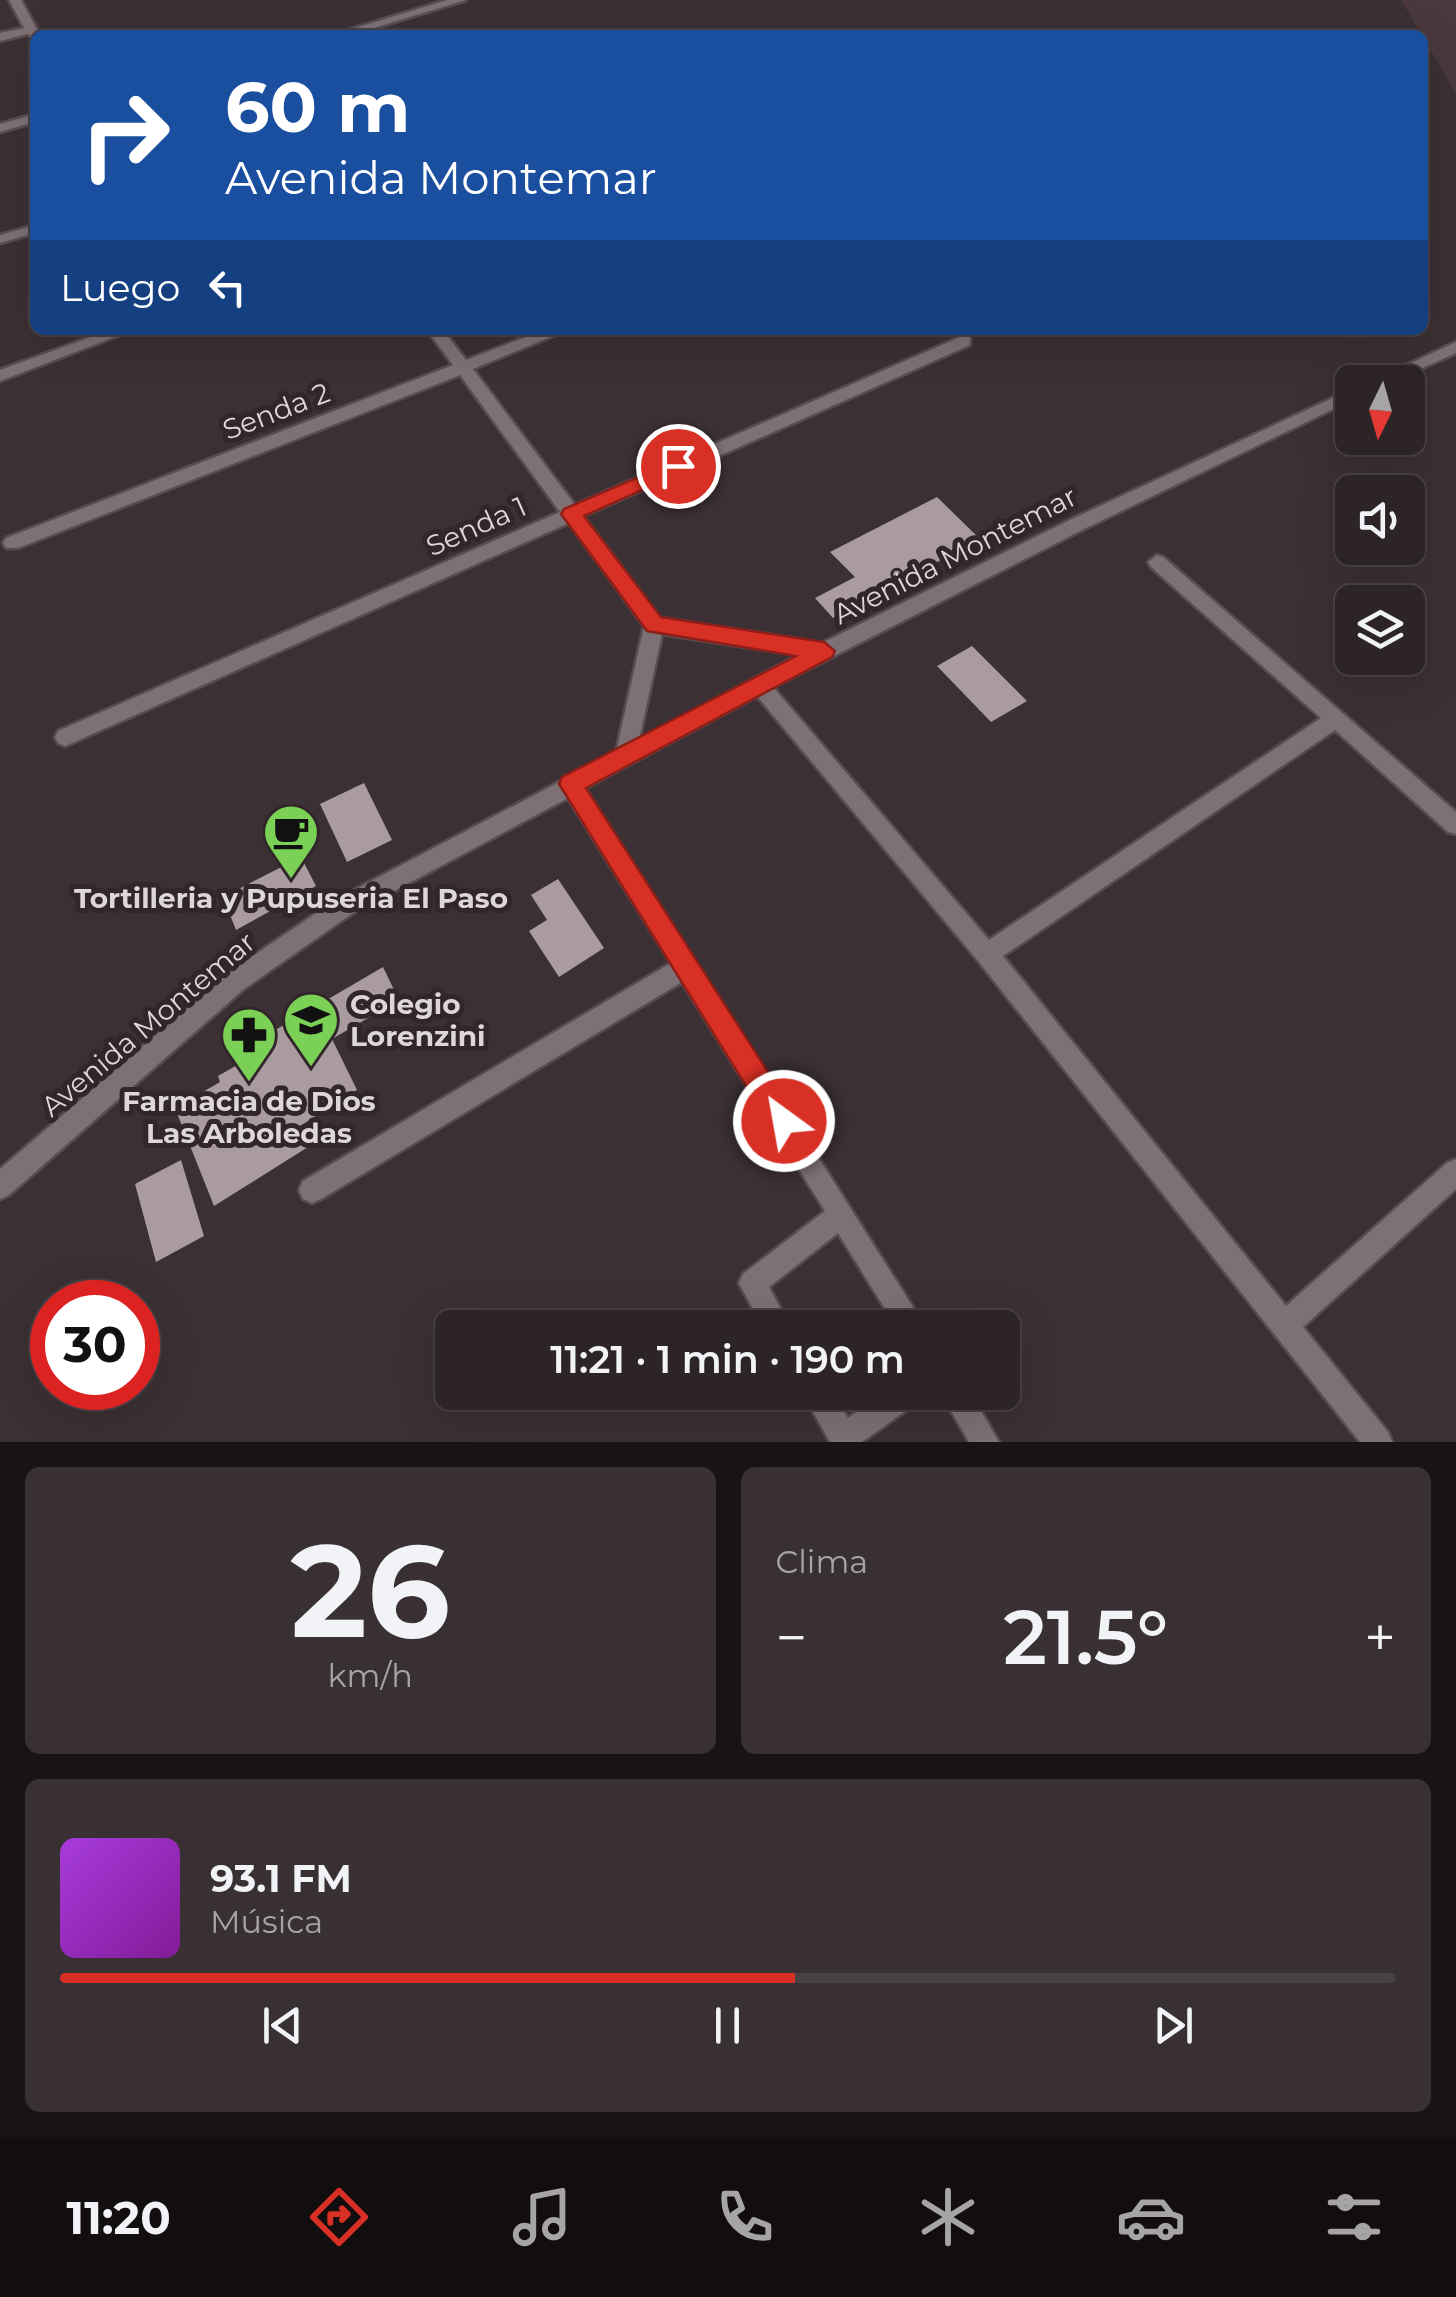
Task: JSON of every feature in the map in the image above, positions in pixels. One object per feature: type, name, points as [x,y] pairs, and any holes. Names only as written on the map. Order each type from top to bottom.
[{"type":"street","points":[[14,0],[31,30]]},
{"type":"street","points":[[359,30],[460,0]]},
{"type":"street","points":[[0,38],[30,33]]},
{"type":"street","points":[[0,128],[30,119]]},
{"type":"street","points":[[0,240],[30,231]]},
{"type":"street","points":[[0,376],[111,335]]},
{"type":"street","points":[[439,335],[654,625],[824,651]]},
{"type":"street","name":"Senda 2","points":[[12,543],[546,335]]},
{"type":"street","name":"Senda 1","points":[[64,737],[964,341]]},
{"type":"street","points":[[1415,365],[1456,346]]},
{"type":"street","name":"Avenida Montemar","points":[[0,1186],[236,981],[344,906],[824,651],[1335,402]]},
{"type":"street","points":[[1157,562],[1456,825]]},
{"type":"street","points":[[625,756],[654,625]]},
{"type":"street","points":[[761,687],[986,954],[1378,1442]]},
{"type":"street","points":[[986,954],[1334,720]]},
{"type":"street","points":[[571,784],[902,1310]]},
{"type":"street","points":[[312,1190],[686,967]]},
{"type":"street","points":[[1286,1324],[1456,1172]]},
{"type":"street","points":[[768,1310],[752,1283],[842,1214]]},
{"type":"street","points":[[827,1410],[844,1438],[883,1410]]},
{"type":"street","points":[[965,1410],[985,1442]]},
{"type":"shaded area","points":[[1401,0],[1456,0],[1456,95],[1428,46],[1428,30],[1419,30]]},
{"type":"building","points":[[937,497],[980,539],[833,618],[815,598],[855,577],[830,552]]},
{"type":"building","points":[[972,646],[1027,701],[991,722],[937,666]]},
{"type":"building","points":[[364,783],[392,840],[347,862],[320,804]]},
{"type":"building","points":[[301,857],[316,886],[236,930],[223,897]]},
{"type":"building","points":[[558,879],[604,948],[559,977],[529,931],[547,920],[531,895]]},
{"type":"building","points":[[383,967],[399,1000],[332,1039],[357,1090],[300,1126],[308,1147],[214,1206],[175,1108],[220,1082],[218,1076],[265,1049],[260,1039]]},
{"type":"building","points":[[181,1160],[204,1236],[156,1262],[135,1184]]},
{"type":"place","name":"Tortilleria y Pupuseria El Paso","points":[[291,881]]},
{"type":"place","name":"Colegio Lorenzini","points":[[311,1069]]},
{"type":"place","name":"Farmacia de Dios Las Arboledas","points":[[249,1084]]},
{"type":"route","points":[[678,466],[571,514],[654,625],[824,651],[571,784],[784,1121]]}]
